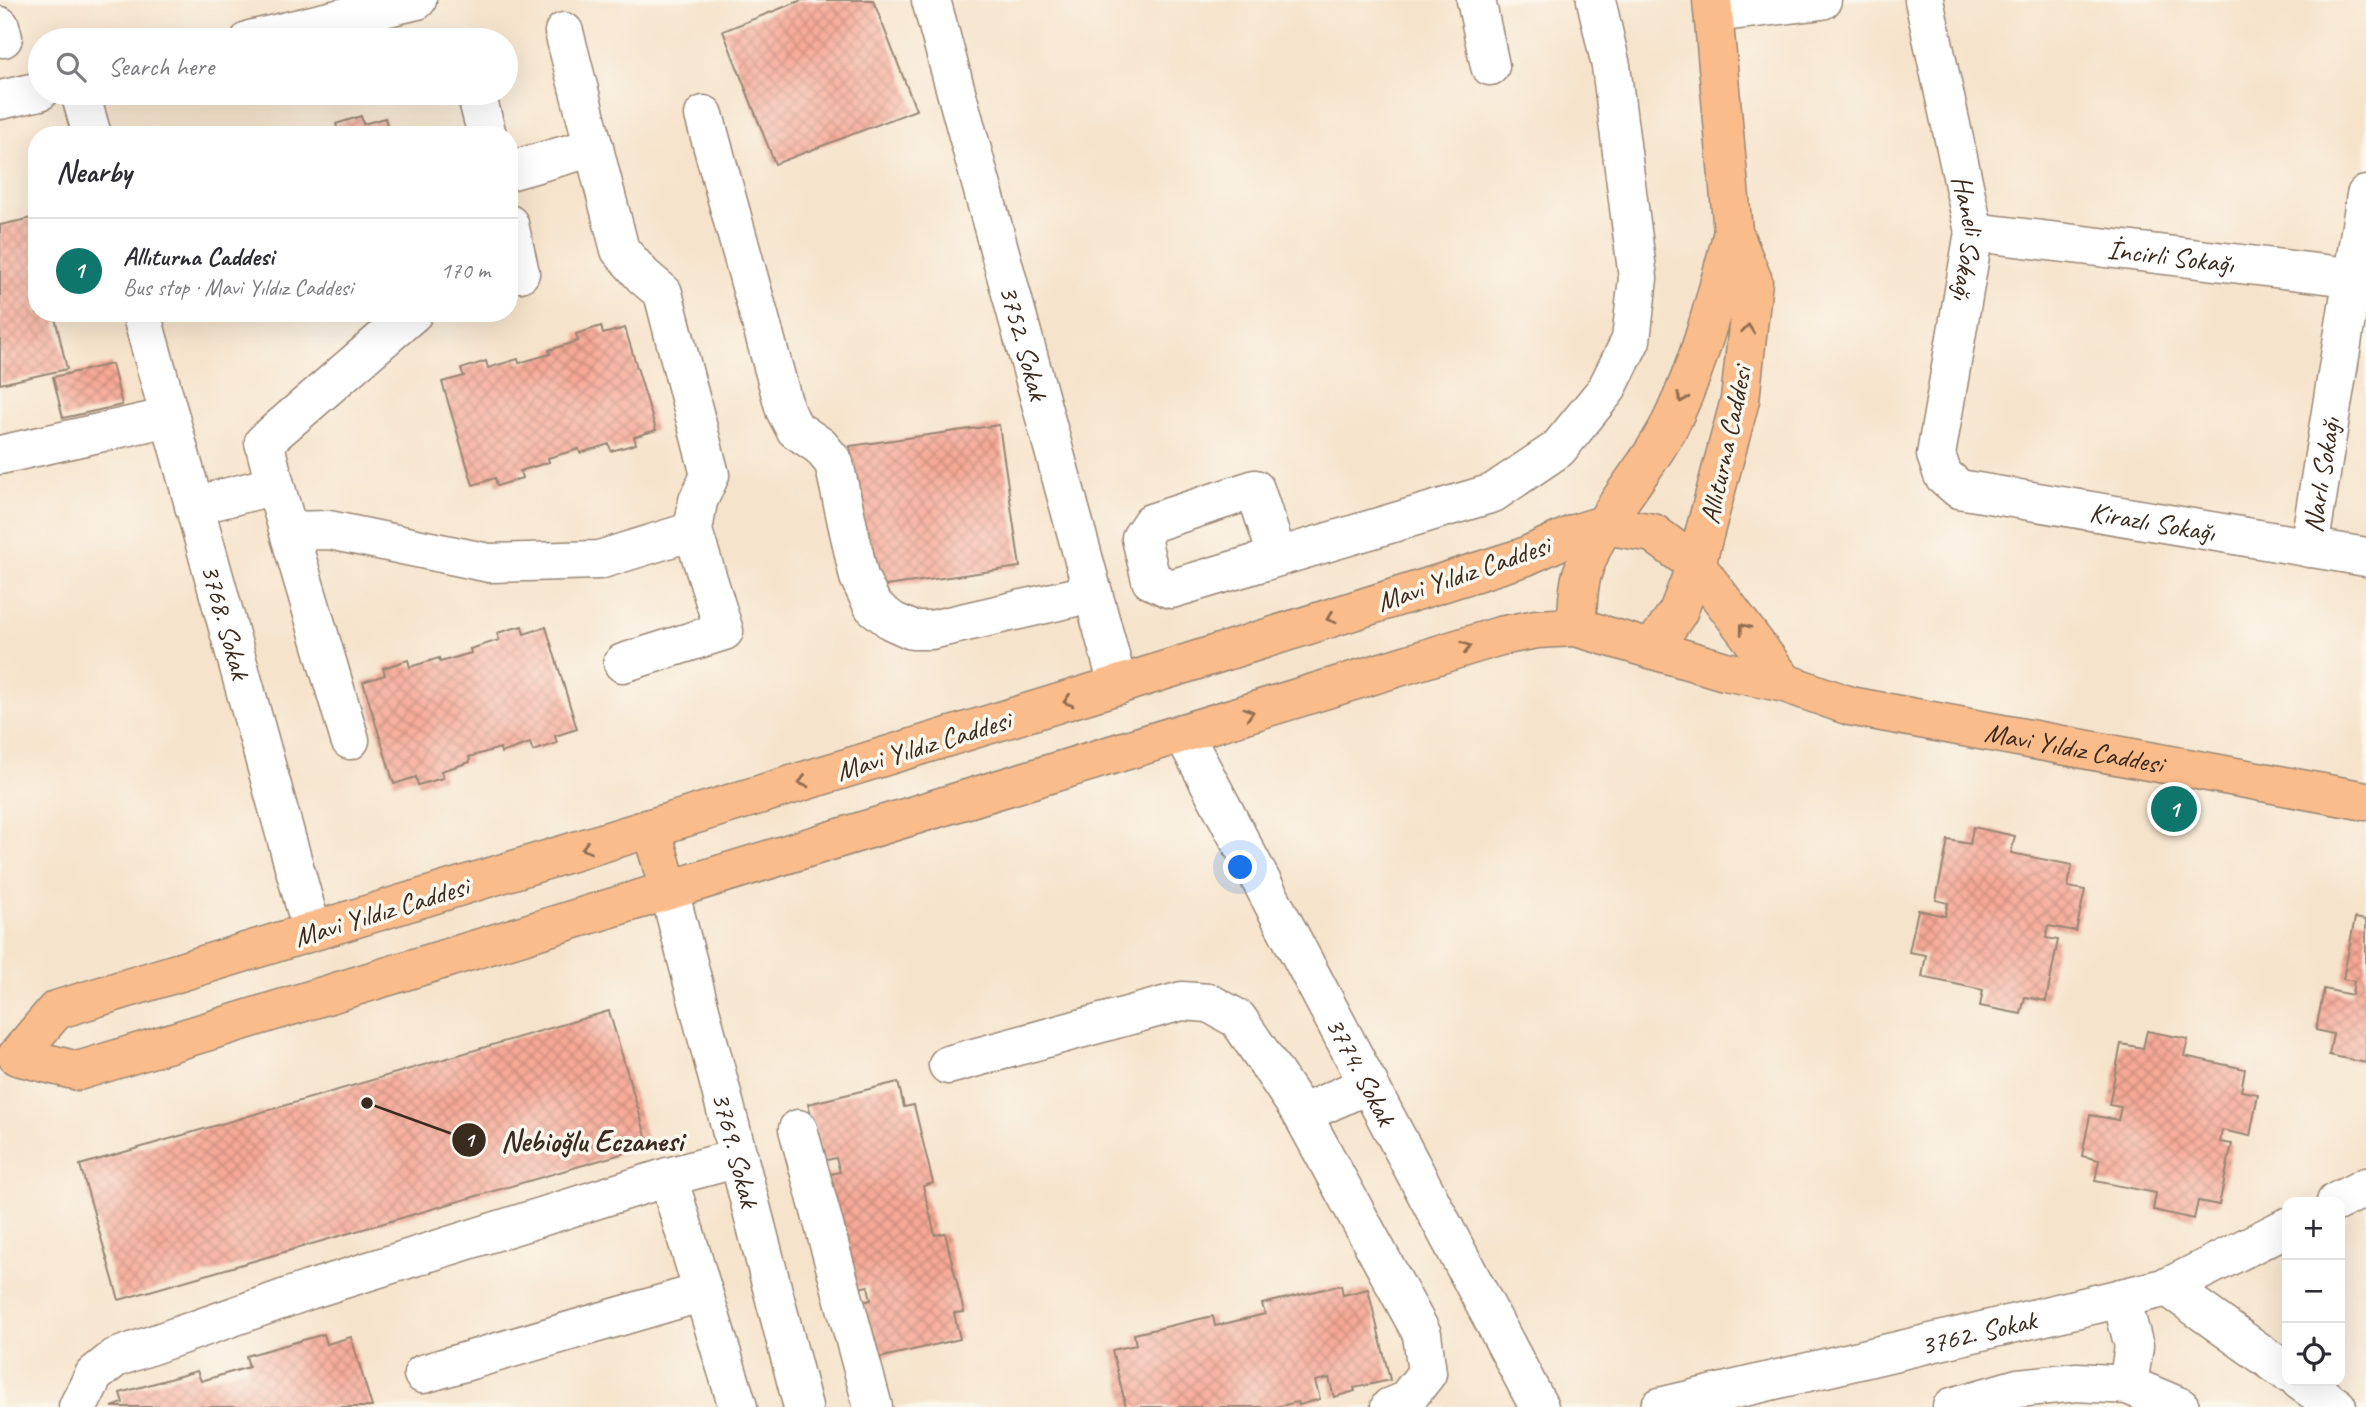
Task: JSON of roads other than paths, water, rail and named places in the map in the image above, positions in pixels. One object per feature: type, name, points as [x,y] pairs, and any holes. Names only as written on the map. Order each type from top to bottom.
[{"type":"main road","name":"Allıturna Caddesi","points":[[1651,649],[1678,612],[1696,565],[1740,400],[1753,281],[1733,232],[1713,6]]},
{"type":"main road","name":"Allıturna Caddesi","points":[[1576,627],[1581,576],[1603,525],[1674,416],[1693,372],[1733,232]]},
{"type":"main road","name":"Mavi Yıldız Caddesi","points":[[8,1058],[56,1010],[1118,685],[1524,557],[1577,533],[1603,525],[1653,533],[1696,565],[1785,683]]},
{"type":"main road","name":"Mavi Yıldız Caddesi","points":[[8,1058],[78,1071],[1500,636],[1537,629],[1576,627],[1725,671],[1785,683],[1850,706],[2366,802]]},
{"type":"main road","points":[[651,828],[669,890]]},
{"type":"street","points":[[300,28],[417,0]]},
{"type":"street","name":"3752. Sokak","points":[[931,0],[1118,685]]},
{"type":"street","points":[[1476,0],[1490,66]]},
{"type":"street","points":[[1277,555],[1493,493],[1558,449],[1606,390],[1631,340],[1637,278],[1611,66],[1596,0]]},
{"type":"street","points":[[1713,6],[1822,0]]},
{"type":"street","name":"Haneli Sokağı","points":[[1924,0],[1974,232],[1936,455],[1942,475]]},
{"type":"street","points":[[564,32],[620,250],[643,276],[663,293],[710,475],[698,501],[693,531],[724,631],[623,663]]},
{"type":"street","points":[[0,100],[28,94]]},
{"type":"street","points":[[83,105],[89,126]]},
{"type":"street","points":[[480,105],[485,126]]},
{"type":"street","points":[[704,115],[785,410],[795,429],[820,446],[834,463],[859,578],[873,606],[892,621],[912,630],[931,630],[1093,593]]},
{"type":"street","points":[[518,168],[594,147]]},
{"type":"street","name":"Narlı Sokağı","points":[[2309,548],[2359,278],[2366,195]]},
{"type":"street","name":"İncirli Sokağı","points":[[1974,232],[2359,278]]},
{"type":"street","points":[[518,265],[520,273]]},
{"type":"street","name":"3768. Sokak","points":[[144,322],[312,931]]},
{"type":"street","points":[[350,740],[264,442],[403,322]]},
{"type":"street","points":[[0,455],[170,417]]},
{"type":"street","name":"Kirazlı Sokağı","points":[[1942,475],[1959,489],[2366,557]]},
{"type":"street","points":[[194,506],[275,485]]},
{"type":"street","points":[[289,531],[329,530],[489,563],[599,560],[693,531]]},
{"type":"street","name":"3774. Sokak","points":[[1184,733],[1539,1407]]},
{"type":"street","name":"3769. Sokak","points":[[669,890],[803,1407]]},
{"type":"street","points":[[948,1065],[1182,1001],[1209,1003],[1238,1018],[1302,1114],[1422,1334],[1427,1373],[1405,1401],[1390,1407]]},
{"type":"street","points":[[1302,1114],[1369,1084]]},
{"type":"street","points":[[799,1129],[873,1407]]},
{"type":"street","points":[[78,1407],[94,1375],[115,1358],[309,1290],[668,1177],[739,1158]]},
{"type":"street","points":[[668,1177],[738,1407]]},
{"type":"street","points":[[2345,1198],[2366,1187]]},
{"type":"street","name":"3762. Sokak","points":[[1660,1407],[2168,1287],[2282,1230]]},
{"type":"street","points":[[2168,1287],[2282,1368]]},
{"type":"street","points":[[422,1374],[703,1292]]},
{"type":"street","points":[[2121,1298],[2134,1346],[2128,1385]]},
{"type":"street","points":[[1952,1407],[2018,1388],[2077,1382],[2128,1385],[2180,1407]]},
{"type":"street","points":[[2307,1386],[2337,1407]]},
{"type":"place","name":"Allıturna Caddesi","points":[[2174,809]]},
{"type":"place","name":"Nebioğlu Eczanesi","points":[[367,1103]]}]
